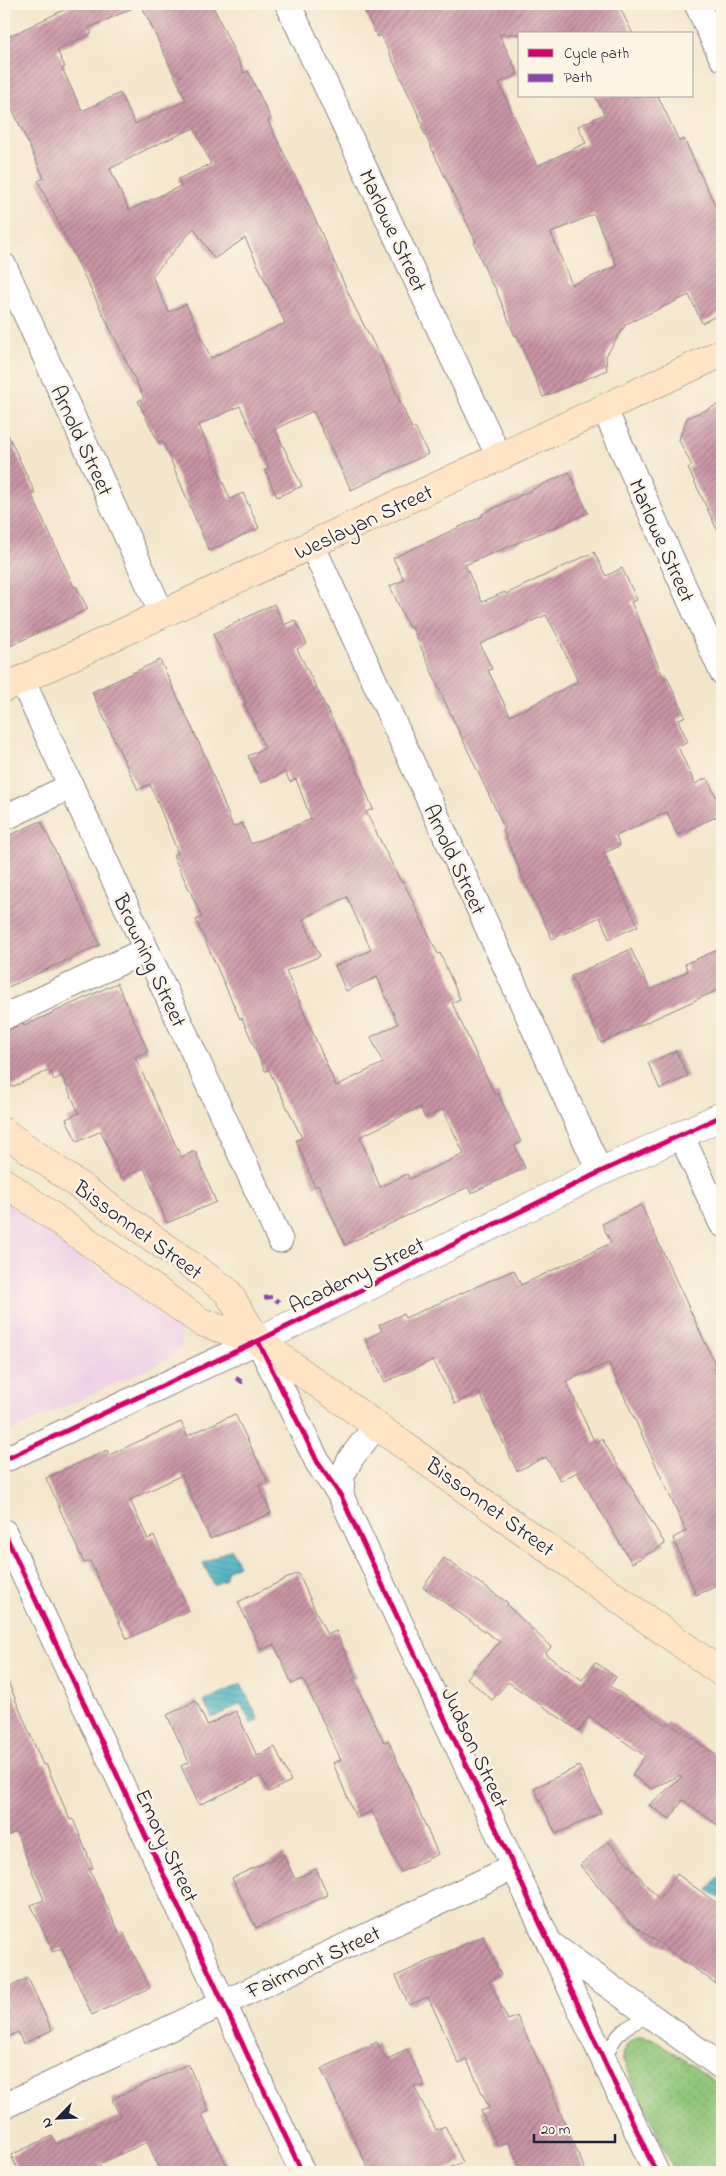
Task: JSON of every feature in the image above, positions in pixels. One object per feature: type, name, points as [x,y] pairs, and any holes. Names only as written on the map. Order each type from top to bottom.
[{"type":"main road","name":"Weslayan Street","points":[[13,684],[722,353]]},
{"type":"main road","name":"Bissonnet Street","points":[[4,1132],[227,1292],[258,1341]]},
{"type":"main road","name":"Bissonnet Street","points":[[4,1182],[201,1322],[258,1341],[377,1424],[722,1673]]},
{"type":"street","name":"Marlowe Street","points":[[288,4],[499,457]]},
{"type":"street","points":[[697,4],[722,58]]},
{"type":"street","name":"Arnold Street","points":[[4,266],[162,614]]},
{"type":"street","name":"Marlowe Street","points":[[604,408],[722,672]]},
{"type":"street","name":"Arnold Street","points":[[312,545],[600,1172]]},
{"type":"street","name":"Browning Street","points":[[13,684],[71,786],[280,1240]]},
{"type":"street","points":[[4,818],[71,786]]},
{"type":"street","points":[[4,1017],[146,950]]},
{"type":"street","name":"Academy Street","points":[[4,1460],[258,1341],[600,1172],[722,1116]]},
{"type":"street","points":[[680,1135],[722,1224]]},
{"type":"street","name":"Judson Street","points":[[258,1341],[318,1463],[341,1496],[656,2172]]},
{"type":"street","points":[[341,1496],[342,1476],[351,1458],[377,1424]]},
{"type":"street","name":"Emory Street","points":[[4,1532],[302,2172]]},
{"type":"street","name":"Fairmont Street","points":[[4,2106],[514,1867]]},
{"type":"street","points":[[550,1943],[722,2067]]},
{"type":"lane","points":[[605,2062],[610,2046],[621,2032],[634,2023],[652,2016]]},
{"type":"shaded area","points":[[4,1201],[178,1326],[182,1338],[181,1347],[169,1359],[4,1434]]},
{"type":"green space","points":[[642,2036],[657,2041],[722,2086],[722,2172],[675,2172],[623,2060],[624,2051],[630,2041]]},
{"type":"water","points":[[231,1549],[239,1565],[228,1570],[225,1580],[214,1585],[203,1563]]},
{"type":"water","points":[[241,1684],[259,1720],[251,1724],[241,1704],[212,1718],[204,1701]]},
{"type":"water","points":[[718,1877],[722,1880],[722,1900],[708,1890]]},
{"type":"building","points":[[76,4],[141,4],[212,4],[244,73],[248,71],[271,119],[268,121],[302,190],[355,308],[381,358],[412,429],[415,427],[428,454],[351,490],[313,411],[275,429],[302,486],[277,497],[265,470],[269,468],[240,406],[199,425],[230,499],[243,493],[259,528],[209,551],[163,442],[159,444],[138,401],[144,398],[38,181],[44,178],[4,91],[4,39]],"holes":[[[141,4],[186,100],[135,124],[120,93],[82,111],[62,68],[65,67],[57,50],[92,33],[89,28]],[[194,128],[211,164],[178,179],[181,186],[129,210],[110,169],[147,149]],[[194,228],[214,259],[245,238],[285,323],[211,358],[186,304],[169,312],[152,276]]]},
{"type":"building","points":[[383,4],[618,4],[632,32],[518,32],[518,34],[499,34],[518,74],[499,83],[537,166],[586,143],[578,126],[604,114],[596,98],[659,98],[679,141],[684,139],[722,220],[722,313],[702,323],[689,295],[626,324],[606,356],[607,370],[543,397],[517,335],[515,336],[494,285],[492,285],[474,243],[476,242],[421,126],[423,125],[381,35],[377,37],[365,12]],"holes":[[[594,214],[617,266],[572,285],[551,233]]]},
{"type":"building","points":[[722,403],[722,540],[688,468],[692,466],[679,440],[687,418]]},
{"type":"building","points":[[4,426],[35,493],[32,495],[74,587],[76,586],[88,609],[4,649]]},
{"type":"building","points":[[569,472],[588,513],[465,565],[482,602],[505,592],[506,594],[594,552],[606,576],[622,568],[637,600],[631,602],[664,679],[667,677],[685,716],[678,720],[688,742],[678,747],[695,784],[707,778],[722,809],[722,814],[677,835],[667,812],[616,836],[620,846],[604,853],[638,926],[609,939],[600,917],[552,939],[521,873],[503,830],[505,829],[412,627],[409,628],[390,586],[404,580],[393,558],[483,516],[482,514]],"holes":[[[546,615],[578,682],[510,716],[488,670],[492,669],[480,644]]]},
{"type":"building","points":[[274,604],[284,625],[295,620],[307,644],[297,649],[356,767],[373,809],[366,812],[401,882],[403,881],[438,954],[440,953],[460,999],[452,1003],[495,1095],[498,1093],[521,1142],[515,1146],[525,1168],[471,1193],[468,1187],[345,1245],[318,1185],[315,1187],[296,1140],[302,1138],[269,1070],[265,1071],[196,920],[202,917],[173,855],[178,853],[150,784],[138,790],[92,692],[160,660],[206,758],[233,827],[242,823],[251,844],[311,819],[296,779],[290,782],[285,772],[261,783],[248,756],[265,748],[244,703],[246,702],[213,634]],"holes":[[[347,897],[371,950],[335,966],[346,991],[377,977],[398,1024],[371,1037],[383,1063],[336,1086],[286,971],[320,956],[303,919]],[[420,1107],[425,1118],[443,1109],[464,1154],[409,1179],[407,1174],[380,1187],[360,1137]]]},
{"type":"building","points":[[41,821],[100,945],[4,989],[4,838]]},
{"type":"building","points":[[722,948],[722,988],[601,1043],[571,976],[631,949],[650,990],[688,971],[685,964]]},
{"type":"building","points":[[117,983],[148,1051],[135,1057],[181,1157],[195,1151],[216,1202],[167,1223],[144,1168],[121,1178],[101,1131],[77,1142],[66,1119],[79,1113],[62,1076],[54,1080],[50,1070],[12,1087],[4,1069],[4,1031],[23,1024],[24,1026]]},
{"type":"building","points":[[676,1051],[688,1076],[660,1089],[648,1063]]},
{"type":"building","points":[[641,1205],[717,1368],[713,1369],[722,1388],[722,1584],[696,1595],[673,1538],[686,1531],[609,1363],[566,1381],[595,1443],[602,1439],[665,1544],[632,1563],[577,1472],[561,1481],[546,1457],[517,1471],[479,1392],[455,1404],[433,1360],[385,1382],[365,1339],[382,1331],[379,1325],[403,1314],[405,1318],[514,1270],[521,1285],[611,1243],[602,1224]]},
{"type":"building","points":[[235,1414],[268,1482],[259,1486],[271,1513],[210,1539],[182,1475],[130,1500],[148,1539],[154,1536],[189,1610],[127,1639],[90,1561],[84,1563],[46,1478],[107,1450],[109,1455],[181,1422],[187,1436]]},
{"type":"building","points":[[444,1558],[508,1603],[507,1605],[551,1647],[545,1654],[582,1680],[595,1662],[616,1677],[610,1686],[666,1725],[668,1722],[722,1759],[722,1828],[683,1800],[670,1819],[649,1805],[682,1777],[680,1775],[652,1789],[632,1775],[645,1756],[589,1717],[579,1731],[508,1682],[492,1700],[467,1678],[500,1642],[423,1587]]},
{"type":"building","points":[[298,1573],[327,1635],[336,1631],[356,1678],[353,1679],[384,1742],[388,1740],[438,1854],[401,1872],[372,1811],[356,1818],[333,1763],[341,1760],[303,1679],[292,1684],[274,1644],[261,1650],[238,1602]]},
{"type":"building","points":[[4,1672],[43,1765],[46,1764],[70,1820],[73,1819],[93,1868],[89,1869],[120,1934],[123,1932],[150,1988],[92,2015],[62,1948],[53,1952],[31,1905],[44,1900],[16,1832],[4,1837]]},
{"type":"building","points":[[196,1701],[207,1725],[236,1711],[257,1756],[275,1747],[291,1781],[269,1792],[261,1776],[199,1805],[181,1766],[189,1762],[167,1715]]},
{"type":"building","points":[[579,1766],[601,1813],[556,1834],[534,1788]]},
{"type":"building","points":[[608,1841],[659,1899],[677,1874],[722,1907],[722,1988],[628,1921],[580,1865]]},
{"type":"building","points":[[283,1854],[295,1879],[316,1869],[328,1895],[256,1928],[232,1878]]},
{"type":"building","points":[[483,1936],[501,1975],[489,1981],[508,2020],[517,2016],[554,2094],[586,2172],[522,2172],[509,2142],[498,2147],[481,2111],[489,2108],[467,2060],[459,2064],[428,1997],[409,2005],[396,1976]]},
{"type":"building","points":[[28,1978],[52,2030],[23,2044],[18,2032],[4,2039],[4,1990]]},
{"type":"building","points":[[377,2042],[386,2060],[407,2049],[425,2086],[414,2086],[436,2130],[445,2126],[463,2162],[440,2172],[370,2172],[321,2069]]},
{"type":"building","points":[[188,2064],[209,2111],[202,2114],[230,2172],[161,2172],[147,2142],[99,2164],[103,2172],[19,2172],[11,2155],[52,2136],[56,2144],[120,2116],[112,2099]]},
{"type":"marked path","points":[[264,1298],[272,1297],[279,1302]]},
{"type":"marked path","points":[[236,1378],[242,1382],[246,1379]]},
{"type":"cycle path","points":[[4,1460],[258,1341],[600,1172],[722,1116]]},
{"type":"cycle path","points":[[258,1341],[318,1463],[341,1496],[656,2172]]},
{"type":"cycle path","points":[[4,1532],[302,2172]]}]
